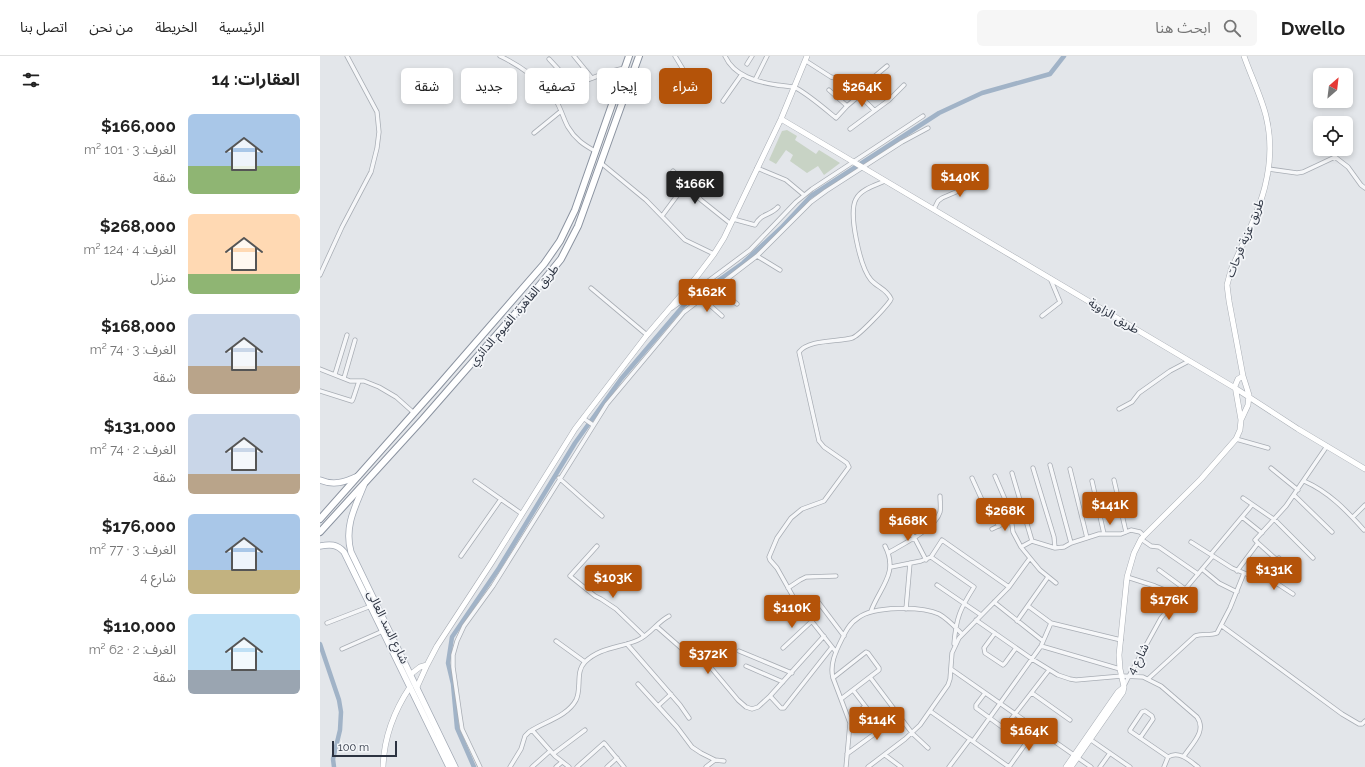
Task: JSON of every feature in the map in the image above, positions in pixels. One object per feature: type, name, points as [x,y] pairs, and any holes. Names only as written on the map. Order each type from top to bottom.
[{"type":"highway","name":"طريق القاهرة, الفيوم الدائري","points":[[624,68],[629,56]]},
{"type":"highway","name":"طريق القاهرة, الفيوم الدائري","points":[[320,532],[422,420],[561,259],[578,226],[639,56]]},
{"type":"highway","name":"طريق القاهرة, الفيوم الدائري","points":[[320,519],[526,285],[553,252],[573,216],[612,104]]},
{"type":"highway","points":[[607,118],[615,122]]},
{"type":"highway","points":[[596,149],[605,149]]},
{"type":"highway","points":[[414,413],[422,420]]},
{"type":"main road","points":[[320,480],[331,484],[338,484],[358,476]]},
{"type":"main road","name":"شارع السد العالى","points":[[364,484],[348,525],[349,546],[410,687],[444,750],[455,767]]},
{"type":"main road","name":"شارع السد العالى","points":[[320,546],[334,545],[340,547],[344,552],[383,630],[390,638],[411,674],[444,750],[449,767]]},
{"type":"street","points":[[320,275],[342,227],[371,172],[379,132],[377,112],[347,56]]},
{"type":"street","points":[[500,56],[517,64],[525,71]]},
{"type":"street","points":[[574,56],[592,78]]},
{"type":"street","points":[[675,56],[682,68]]},
{"type":"street","points":[[725,56],[731,67],[742,74],[764,83],[795,88],[836,118],[860,95]]},
{"type":"street","points":[[728,62],[732,56]]},
{"type":"street","points":[[746,64],[752,56]]},
{"type":"street","points":[[755,80],[767,56]]},
{"type":"street","name":"طريق عزبة فرحات","points":[[1244,56],[1266,116],[1270,155],[1269,169],[1260,202],[1231,270],[1228,281],[1229,301],[1242,376],[1248,390],[1249,397]]},
{"type":"street","points":[[417,687],[427,665],[522,514],[588,422],[647,335],[714,254],[732,221],[781,119],[806,58],[833,78],[845,82],[874,110]]},
{"type":"street","points":[[549,59],[557,68]]},
{"type":"street","points":[[856,92],[886,66]]},
{"type":"street","points":[[723,101],[742,74]]},
{"type":"street","points":[[589,79],[597,76]]},
{"type":"street","points":[[850,129],[889,100],[904,85]]},
{"type":"street","points":[[829,90],[847,106]]},
{"type":"street","points":[[557,104],[568,127],[579,141],[596,149]]},
{"type":"street","points":[[534,133],[561,111]]},
{"type":"street","points":[[667,312],[750,250],[804,195],[819,183],[923,116]]},
{"type":"street","name":"طريق الزاوية","points":[[781,119],[1235,388],[1365,469]]},
{"type":"street","points":[[480,767],[462,729],[453,666],[454,648],[464,626],[493,586],[559,478],[588,422],[613,396],[679,318],[702,298],[757,256],[816,198],[862,167],[928,128]]},
{"type":"street","points":[[1269,169],[1297,173],[1303,172],[1335,157],[1348,167],[1360,185],[1365,188]]},
{"type":"street","points":[[601,163],[642,197],[685,240],[714,254]]},
{"type":"street","points":[[757,168],[786,180],[804,195]]},
{"type":"street","points":[[672,171],[711,210],[732,221],[755,225],[759,218],[774,211],[778,207]]},
{"type":"street","points":[[836,652],[798,604],[777,568],[770,560],[770,556],[776,541],[787,523],[796,513],[807,506],[822,502],[828,497],[849,466],[819,442],[799,352],[814,344],[854,337],[891,300],[887,293],[871,280],[866,272],[857,245],[854,222],[854,206],[857,198],[866,190],[885,181]]},
{"type":"street","points":[[934,209],[938,201],[942,198],[979,182]]},
{"type":"street","points":[[662,216],[686,185]]},
{"type":"street","points":[[757,256],[780,270]]},
{"type":"street","points":[[1042,316],[1060,301],[1049,277]]},
{"type":"street","points":[[591,288],[647,335]]},
{"type":"street","points":[[716,288],[737,304]]},
{"type":"street","points":[[702,298],[722,316]]},
{"type":"street","points":[[335,374],[347,335]]},
{"type":"street","points":[[344,378],[355,340]]},
{"type":"street","points":[[1119,409],[1132,402],[1139,393],[1170,371],[1189,361]]},
{"type":"street","points":[[320,369],[353,382],[364,381],[372,384],[396,397],[414,413]]},
{"type":"street","points":[[1066,767],[1090,740],[1121,696],[1124,687],[1120,669],[1121,640],[1127,577],[1134,553],[1143,537],[1201,479],[1236,439],[1240,430],[1241,420],[1235,388],[1236,381],[1242,376]]},
{"type":"street","points":[[320,391],[352,401],[359,381]]},
{"type":"street","points":[[1241,420],[1248,405],[1249,397]]},
{"type":"street","points":[[1236,439],[1268,448]]},
{"type":"street","points":[[1296,573],[1279,558],[1277,560],[1255,540],[1275,520],[1298,490],[1327,446]]},
{"type":"street","points":[[1050,465],[1071,543]]},
{"type":"street","points":[[1034,468],[1054,537],[1054,548]]},
{"type":"street","points":[[1271,468],[1298,490]]},
{"type":"street","points":[[1070,469],[1087,538]]},
{"type":"street","points":[[1012,474],[1032,541]]},
{"type":"street","points":[[995,476],[1010,511],[1016,539],[1040,570],[1056,583]]},
{"type":"street","points":[[559,478],[602,516]]},
{"type":"street","points":[[972,478],[982,500],[999,526]]},
{"type":"street","points":[[1114,480],[1126,532]]},
{"type":"street","points":[[475,481],[522,514]]},
{"type":"street","points":[[1304,481],[1323,490],[1353,517],[1364,530]]},
{"type":"street","points":[[1092,482],[1104,534]]},
{"type":"street","points":[[1294,495],[1304,503],[1332,532]]},
{"type":"street","points":[[888,553],[928,527],[937,518],[941,507],[940,496]]},
{"type":"street","points":[[1243,498],[1275,520],[1313,558]]},
{"type":"street","points":[[461,556],[501,499]]},
{"type":"street","name":"شارع 4","points":[[1124,687],[1161,618],[1202,569],[1252,504]]},
{"type":"street","points":[[1353,517],[1365,505]]},
{"type":"street","points":[[1242,517],[1262,533]]},
{"type":"street","points":[[898,519],[914,537],[926,560]]},
{"type":"street","points":[[992,530],[1011,520]]},
{"type":"street","points":[[1021,547],[1032,541],[1054,548],[1064,547],[1096,534],[1121,534],[1131,530],[1136,530],[1151,546],[1159,547],[1198,574]]},
{"type":"street","points":[[891,567],[926,560],[931,557],[942,540],[1009,587]]},
{"type":"street","points":[[1191,542],[1237,571],[1261,580],[1277,560]]},
{"type":"street","points":[[1237,571],[1258,543]]},
{"type":"street","points":[[597,546],[570,576],[595,596],[616,609],[644,636]]},
{"type":"street","points":[[871,611],[891,567],[885,546]]},
{"type":"street","points":[[931,557],[974,587],[963,603],[958,614],[955,627],[954,648]]},
{"type":"street","points":[[868,767],[912,733],[930,710],[948,685],[951,669],[951,658],[959,638],[1009,587],[1030,558]]},
{"type":"street","points":[[906,609],[910,563]]},
{"type":"street","points":[[1202,569],[1219,584],[1237,592]]},
{"type":"street","points":[[1159,570],[1185,589]]},
{"type":"street","points":[[1148,679],[1191,638],[1199,634],[1217,633],[1222,626],[1244,574]]},
{"type":"street","points":[[1264,575],[1293,594]]},
{"type":"street","points":[[788,588],[806,577],[836,576]]},
{"type":"street","points":[[1017,621],[1048,577]]},
{"type":"street","points":[[1127,577],[1180,596]]},
{"type":"street","points":[[937,585],[981,615]]},
{"type":"street","points":[[798,604],[816,599],[844,636]]},
{"type":"street","points":[[994,602],[1043,641]]},
{"type":"street","points":[[327,623],[371,606]]},
{"type":"street","points":[[1028,606],[1050,623],[1121,640]]},
{"type":"street","points":[[846,767],[850,726],[832,672],[836,652],[854,620],[871,611],[920,609],[932,612],[946,619],[962,634]]},
{"type":"street","points":[[510,767],[521,749],[525,736],[532,730],[565,712],[575,702],[578,692],[581,667],[585,662],[599,652],[638,640],[663,619],[669,616]]},
{"type":"street","points":[[976,620],[1049,670],[1070,679],[1129,676],[1148,679],[1161,686],[1200,721],[1200,734],[1184,756]]},
{"type":"street","points":[[783,648],[812,621]]},
{"type":"street","points":[[949,767],[989,718],[1032,659],[1041,646],[1050,623]]},
{"type":"street","points":[[656,626],[688,654],[707,663],[738,700],[746,707],[755,709],[792,673],[824,636]]},
{"type":"street","points":[[1222,626],[1342,714],[1359,724],[1362,724],[1365,721]]},
{"type":"street","points":[[342,649],[383,630]]},
{"type":"street","points":[[994,633],[984,651],[1001,664],[1005,663],[1016,648]]},
{"type":"street","points":[[556,642],[585,662]]},
{"type":"street","points":[[627,644],[684,709],[689,718]]},
{"type":"street","points":[[1041,646],[1120,669]]},
{"type":"street","points":[[770,696],[781,708],[784,708],[832,647]]},
{"type":"street","points":[[739,651],[792,673]]},
{"type":"street","points":[[833,678],[866,652],[879,668],[879,670],[841,699]]},
{"type":"street","points":[[411,674],[420,667],[427,665]]},
{"type":"street","points":[[746,666],[783,682]]},
{"type":"street","points":[[951,669],[1092,767]]},
{"type":"street","points":[[985,692],[976,707],[1004,728],[1049,670]]},
{"type":"street","points":[[870,677],[912,733],[928,748]]},
{"type":"street","points":[[638,684],[692,747],[715,760],[724,761]]},
{"type":"street","points":[[383,767],[385,747],[390,726],[410,687]]},
{"type":"street","points":[[1072,767],[1076,757],[1118,692],[1124,687]]},
{"type":"street","points":[[853,690],[882,728]]},
{"type":"street","points":[[1032,693],[1070,720]]},
{"type":"street","points":[[658,706],[671,694]]},
{"type":"street","points":[[849,720],[865,706]]},
{"type":"street","points":[[930,710],[1009,767],[1036,729]]},
{"type":"street","points":[[1140,738],[1154,719],[1145,711],[1142,712],[1130,730],[1140,738],[1168,757]]},
{"type":"street","points":[[847,754],[899,716]]},
{"type":"street","points":[[532,730],[553,754],[569,767]]},
{"type":"street","points":[[553,754],[584,730]]},
{"type":"street","points":[[1090,740],[1130,767]]},
{"type":"street","points":[[577,767],[604,743],[624,767]]},
{"type":"street","points":[[532,767],[550,750]]},
{"type":"street","points":[[1100,767],[1110,753]]},
{"type":"street","points":[[885,755],[901,767]]},
{"type":"street","points":[[1164,767],[1168,757],[1172,755],[1184,756],[1198,767]]},
{"type":"street","points":[[607,767],[617,758]]},
{"type":"street","points":[[706,767],[715,760]]},
{"type":"street","points":[[556,767],[562,762]]},
{"type":"green space","points":[[787,130],[797,136],[795,140],[816,154],[819,150],[840,163],[824,175],[818,166],[807,173],[790,161],[793,155],[786,150],[776,164],[769,160],[782,131]]},
{"type":"waterway","points":[[474,767],[457,728],[453,684],[448,663],[452,637],[499,568],[575,443],[621,379],[684,305],[743,263],[781,228],[811,196],[939,113],[982,93],[1050,74],[1064,56]]},
{"type":"waterway","points":[[320,644],[339,700],[341,712],[340,730],[333,759],[334,767]]}]
